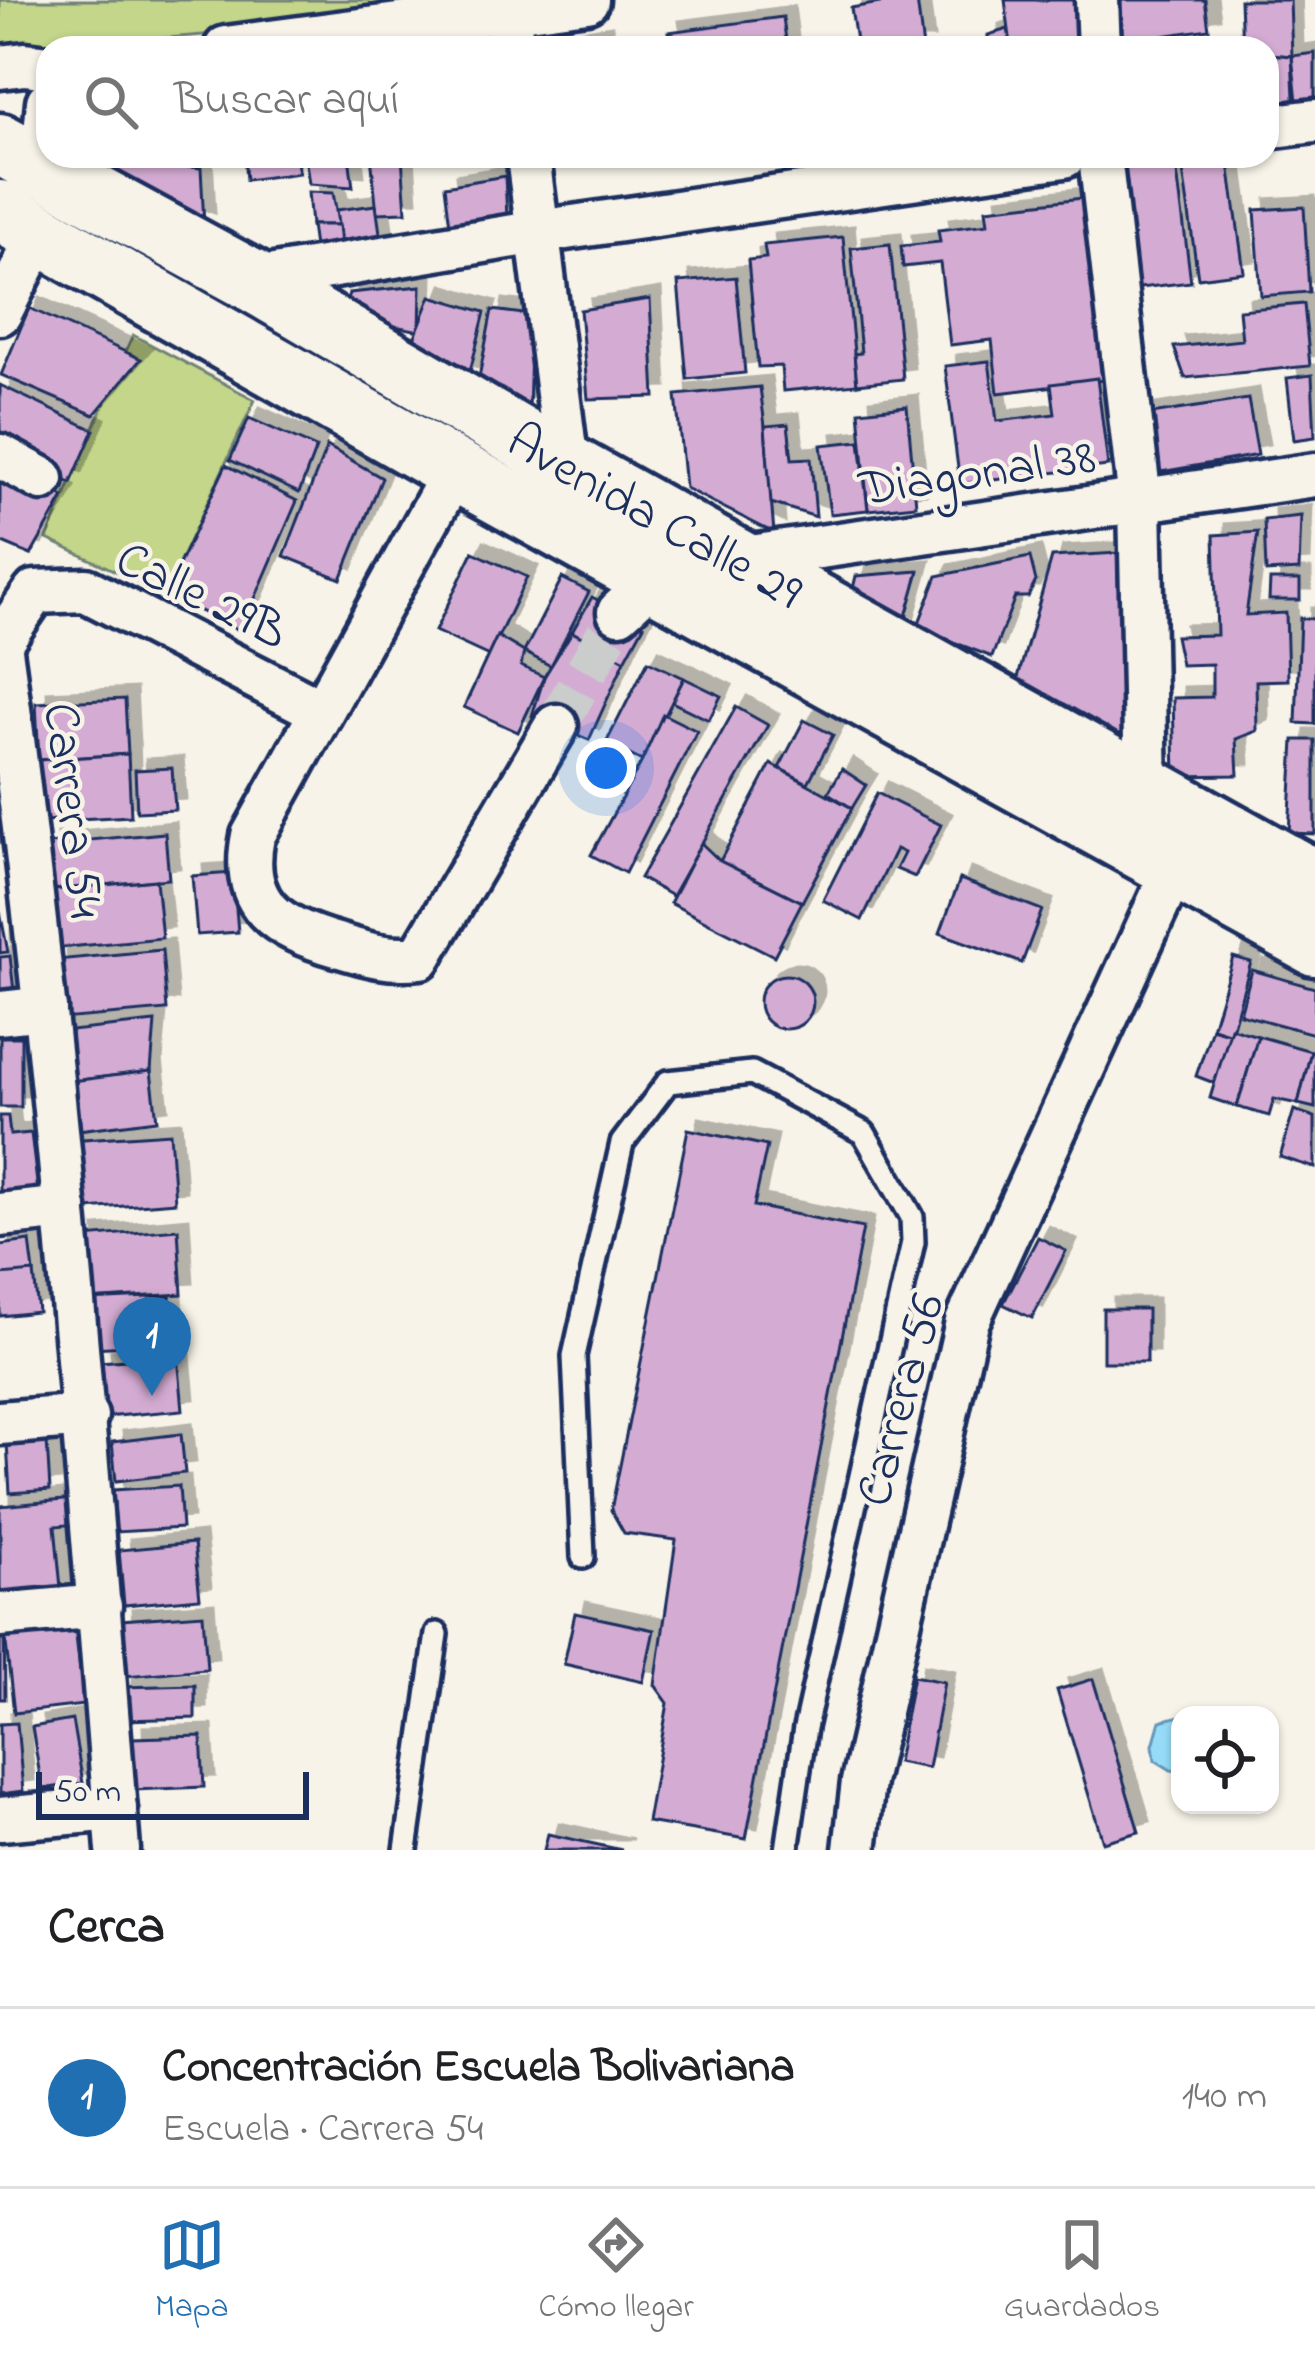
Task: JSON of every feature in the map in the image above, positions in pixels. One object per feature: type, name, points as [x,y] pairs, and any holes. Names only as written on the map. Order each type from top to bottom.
[{"type":"main road","name":"Avenida Calle 29","points":[[45,168],[250,280],[567,465],[1315,880]]},
{"type":"main road","name":"Avenida Calle 29","points":[[20,222],[455,470],[638,595],[1175,867],[1315,945]]},
{"type":"street","points":[[347,36],[509,20],[587,0]]},
{"type":"street","points":[[1096,0],[1098,36]]},
{"type":"street","points":[[0,67],[36,65]]},
{"type":"street","points":[[1279,126],[1315,121]]},
{"type":"street","points":[[21,155],[36,126]]},
{"type":"street","points":[[530,168],[567,465]]},
{"type":"street","points":[[250,280],[538,232],[981,168]]},
{"type":"street","points":[[1101,168],[1140,501],[1146,788]]},
{"type":"street","points":[[0,314],[20,222]]},
{"type":"street","points":[[0,456],[42,479]]},
{"type":"street","points":[[455,470],[253,836],[247,865],[255,894],[274,918],[301,935],[395,961],[420,957],[556,726]]},
{"type":"street","name":"Diagonal 38","points":[[638,595],[737,559],[1315,475]]},
{"type":"street","name":"Calle 29B","points":[[35,592],[86,590],[319,710]]},
{"type":"street","name":"Carrera 54","points":[[35,592],[0,644],[13,828],[45,1008],[86,1416],[116,1830]]},
{"type":"street","name":"Carrera 56","points":[[855,1850],[863,1782],[967,1322],[1175,867]]},
{"type":"street","points":[[0,1013],[45,1008]]},
{"type":"street","points":[[0,1215],[65,1208]]},
{"type":"street","points":[[0,1423],[86,1416]]},
{"type":"street","points":[[0,1615],[100,1606]]},
{"type":"street","points":[[0,1819],[116,1830]]},
{"type":"lane","points":[[583,1557],[574,1356],[622,1143],[668,1082],[752,1073],[864,1132],[912,1217],[913,1242],[805,1728],[787,1850]]},
{"type":"lane","points":[[406,1850],[437,1634]]},
{"type":"green space","points":[[0,0],[487,0],[489,11],[191,36],[36,36],[36,50],[0,56]]},
{"type":"green space","points":[[133,335],[255,400],[165,594],[47,539]]},
{"type":"water","points":[[1171,1718],[1171,1770],[1155,1760],[1153,1745],[1160,1721]]},
{"type":"building","points":[[917,0],[922,36],[855,36],[851,8]]},
{"type":"building","points":[[1005,0],[1078,0],[1083,36],[1010,36]]},
{"type":"building","points":[[1114,0],[1205,0],[1209,29],[1120,36]]},
{"type":"building","points":[[1240,0],[1290,0],[1292,56],[1279,55],[1279,36],[1242,36]]},
{"type":"building","points":[[783,17],[785,36],[669,36],[668,32]]},
{"type":"building","points":[[1315,53],[1315,109],[1298,110],[1292,56]]},
{"type":"building","points":[[1279,55],[1292,56],[1295,118],[1279,118]]},
{"type":"building","points":[[107,168],[201,168],[204,224],[107,189]]},
{"type":"building","points":[[245,168],[298,168],[299,173],[246,180]]},
{"type":"building","points":[[307,168],[351,168],[353,187],[309,184]]},
{"type":"building","points":[[372,168],[403,168],[406,212],[377,213]]},
{"type":"building","points":[[815,168],[876,168],[876,171],[817,179]]},
{"type":"building","points":[[1116,168],[1177,168],[1191,282],[1131,289]]},
{"type":"building","points":[[1183,168],[1230,168],[1244,272],[1198,278]]},
{"type":"building","points":[[505,176],[507,219],[451,234],[445,186]]},
{"type":"building","points":[[308,192],[333,193],[339,225],[311,225]]},
{"type":"building","points":[[1083,198],[1104,380],[998,393],[992,340],[950,345],[940,263],[903,267],[901,246],[940,242],[938,230],[988,224],[986,209]]},
{"type":"building","points":[[376,205],[382,247],[342,254],[336,210]]},
{"type":"building","points":[[1304,207],[1309,292],[1261,296],[1255,210]]},
{"type":"building","points":[[311,225],[339,225],[342,254],[315,255]]},
{"type":"building","points":[[843,237],[857,384],[783,391],[781,366],[758,367],[748,260],[766,258],[764,245]]},
{"type":"building","points":[[890,244],[903,379],[857,384],[854,354],[861,353],[851,248]]},
{"type":"building","points":[[736,277],[745,373],[687,379],[678,282]]},
{"type":"building","points":[[421,286],[420,331],[343,316],[349,293]]},
{"type":"building","points":[[431,296],[485,312],[468,379],[410,349]]},
{"type":"building","points":[[650,299],[655,397],[588,399],[580,310]]},
{"type":"building","points":[[1304,304],[1310,366],[1185,378],[1174,347],[1242,340],[1239,310]]},
{"type":"building","points":[[29,308],[141,359],[94,415],[1,375]]},
{"type":"building","points":[[492,310],[532,315],[529,412],[477,388]]},
{"type":"building","points":[[989,361],[997,421],[1055,414],[1051,384],[1097,378],[1108,466],[960,484],[945,366]]},
{"type":"building","points":[[1312,375],[1315,437],[1294,440],[1287,378]]},
{"type":"building","points":[[0,385],[94,430],[71,483],[0,451]]},
{"type":"building","points":[[760,387],[774,533],[685,488],[676,395]]},
{"type":"building","points":[[1248,399],[1258,455],[1155,473],[1145,415]]},
{"type":"building","points":[[907,406],[916,505],[868,510],[859,411]]},
{"type":"building","points":[[249,418],[316,448],[299,493],[230,460]]},
{"type":"building","points":[[788,424],[792,459],[811,458],[816,517],[771,503],[765,426]]},
{"type":"building","points":[[860,441],[868,510],[830,514],[821,445]]},
{"type":"building","points":[[327,446],[382,478],[341,579],[284,556]]},
{"type":"building","points":[[226,465],[297,501],[241,631],[165,594]]},
{"type":"building","points":[[0,469],[64,497],[31,555],[0,542]]},
{"type":"building","points":[[1301,516],[1299,570],[1266,572],[1264,520]]},
{"type":"building","points":[[1258,532],[1246,615],[1286,613],[1288,680],[1256,681],[1257,731],[1236,739],[1238,775],[1175,776],[1173,698],[1212,697],[1212,664],[1181,665],[1175,636],[1217,635],[1214,535]]},
{"type":"building","points":[[473,552],[527,577],[489,656],[435,631]]},
{"type":"building","points":[[1118,553],[1130,749],[1017,681],[1052,557]]},
{"type":"building","points":[[1030,557],[1036,581],[1028,597],[1015,597],[992,657],[917,628],[937,576]]},
{"type":"building","points":[[919,571],[903,627],[851,597],[856,576]]},
{"type":"building","points":[[562,578],[589,592],[551,666],[524,652]]},
{"type":"building","points":[[1270,580],[1300,580],[1300,600],[1269,600]]},
{"type":"building","points":[[592,597],[644,625],[625,660],[572,632]]},
{"type":"building","points":[[1300,618],[1315,619],[1315,724],[1296,723]]},
{"type":"building","points":[[572,632],[625,660],[589,740],[532,716],[544,677]]},
{"type":"building","points":[[497,636],[524,652],[521,666],[544,677],[518,732],[464,707]]},
{"type":"building","points":[[648,661],[684,678],[642,761],[606,743]]},
{"type":"building","points":[[684,678],[721,696],[709,720],[672,702]]},
{"type":"building","points":[[125,699],[128,754],[39,760],[36,703]]},
{"type":"building","points":[[736,707],[768,725],[672,896],[640,878]]},
{"type":"building","points":[[663,714],[697,731],[625,873],[591,855]]},
{"type":"building","points":[[804,720],[833,735],[808,783],[779,768]]},
{"type":"building","points":[[1294,740],[1315,740],[1315,834],[1289,833]]},
{"type":"building","points":[[128,754],[131,816],[43,821],[39,760]]},
{"type":"building","points":[[771,764],[852,808],[802,902],[720,861]]},
{"type":"building","points":[[172,768],[175,810],[137,812],[135,770]]},
{"type":"building","points":[[842,769],[866,785],[852,808],[828,793]]},
{"type":"building","points":[[877,793],[941,825],[915,877],[896,869],[904,853],[896,849],[862,920],[823,900]]},
{"type":"building","points":[[165,833],[169,879],[53,890],[47,844]]},
{"type":"building","points":[[701,843],[720,861],[802,902],[774,956],[670,903]]},
{"type":"building","points":[[233,873],[238,932],[197,935],[192,876]]},
{"type":"building","points":[[960,879],[1042,910],[1022,963],[940,933]]},
{"type":"building","points":[[156,880],[162,938],[58,948],[53,890]]},
{"type":"building","points":[[0,911],[8,952],[0,953]]},
{"type":"building","points":[[162,950],[167,1010],[62,1019],[56,960]]},
{"type":"building","points":[[10,956],[15,1000],[0,1001],[0,957]]},
{"type":"building","points":[[1233,957],[1251,962],[1231,1034],[1212,1028]]},
{"type":"building","points":[[1252,970],[1315,988],[1314,1034],[1240,1014]]},
{"type":"building","points":[[786,975],[805,983],[813,1002],[805,1021],[786,1029],[767,1021],[759,1002],[767,983]]},
{"type":"building","points":[[155,1022],[151,1071],[72,1081],[61,1032]]},
{"type":"building","points":[[1212,1028],[1231,1034],[1214,1083],[1196,1076]]},
{"type":"building","points":[[1231,1028],[1258,1036],[1237,1107],[1210,1098]]},
{"type":"building","points":[[1258,1036],[1311,1051],[1298,1104],[1274,1099],[1269,1116],[1237,1107]]},
{"type":"building","points":[[0,1037],[21,1037],[21,1107],[0,1107]]},
{"type":"building","points":[[1311,1051],[1315,1052],[1315,1108],[1298,1104]]},
{"type":"building","points":[[151,1071],[157,1120],[78,1130],[72,1081]]},
{"type":"building","points":[[1294,1110],[1315,1117],[1315,1168],[1280,1157]]},
{"type":"building","points":[[0,1116],[8,1116],[10,1135],[31,1133],[39,1200],[0,1204]]},
{"type":"building","points":[[688,1129],[767,1146],[754,1206],[863,1228],[746,1839],[647,1822],[668,1703],[655,1685],[676,1540],[624,1533],[611,1510]]},
{"type":"building","points":[[170,1133],[175,1202],[75,1210],[69,1140]]},
{"type":"building","points":[[178,1229],[182,1294],[88,1300],[84,1237]]},
{"type":"building","points":[[1038,1237],[1066,1251],[1032,1318],[1003,1304]]},
{"type":"building","points":[[30,1241],[34,1272],[0,1277],[0,1245]]},
{"type":"building","points":[[34,1272],[38,1312],[0,1316],[0,1275]]},
{"type":"building","points":[[170,1296],[173,1344],[90,1348],[88,1300]]},
{"type":"building","points":[[1103,1309],[1147,1309],[1147,1362],[1103,1362]]},
{"type":"building","points":[[178,1356],[183,1410],[105,1417],[100,1362]]},
{"type":"building","points":[[181,1434],[185,1473],[116,1481],[112,1442]]},
{"type":"building","points":[[47,1441],[50,1490],[10,1493],[7,1443]]},
{"type":"building","points":[[179,1486],[182,1528],[116,1532],[113,1490]]},
{"type":"building","points":[[75,1499],[78,1524],[55,1526],[62,1598],[0,1603],[0,1506]]},
{"type":"building","points":[[194,1543],[200,1598],[124,1605],[119,1550]]},
{"type":"building","points":[[575,1613],[654,1630],[643,1682],[564,1664]]},
{"type":"building","points":[[203,1614],[207,1669],[125,1676],[121,1620]]},
{"type":"building","points":[[74,1619],[84,1705],[14,1713],[4,1626]]},
{"type":"building","points":[[0,1626],[4,1626],[5,1699],[0,1699]]},
{"type":"building","points":[[913,1676],[944,1682],[928,1768],[897,1762]]},
{"type":"building","points":[[1093,1679],[1139,1832],[1103,1842],[1057,1690]]},
{"type":"building","points":[[195,1685],[195,1718],[123,1720],[122,1687]]},
{"type":"building","points":[[72,1720],[83,1783],[42,1789],[32,1727]]},
{"type":"building","points":[[17,1723],[23,1791],[0,1794],[0,1724]]},
{"type":"building","points":[[201,1736],[204,1787],[134,1790],[132,1738]]},
{"type":"building","points":[[548,1834],[622,1850],[544,1850]]},
{"type":"tunnel","points":[[556,726],[619,612]]},
{"type":"place","name":"Concentración Escuela Bolivariana","points":[[152,1396]]}]
